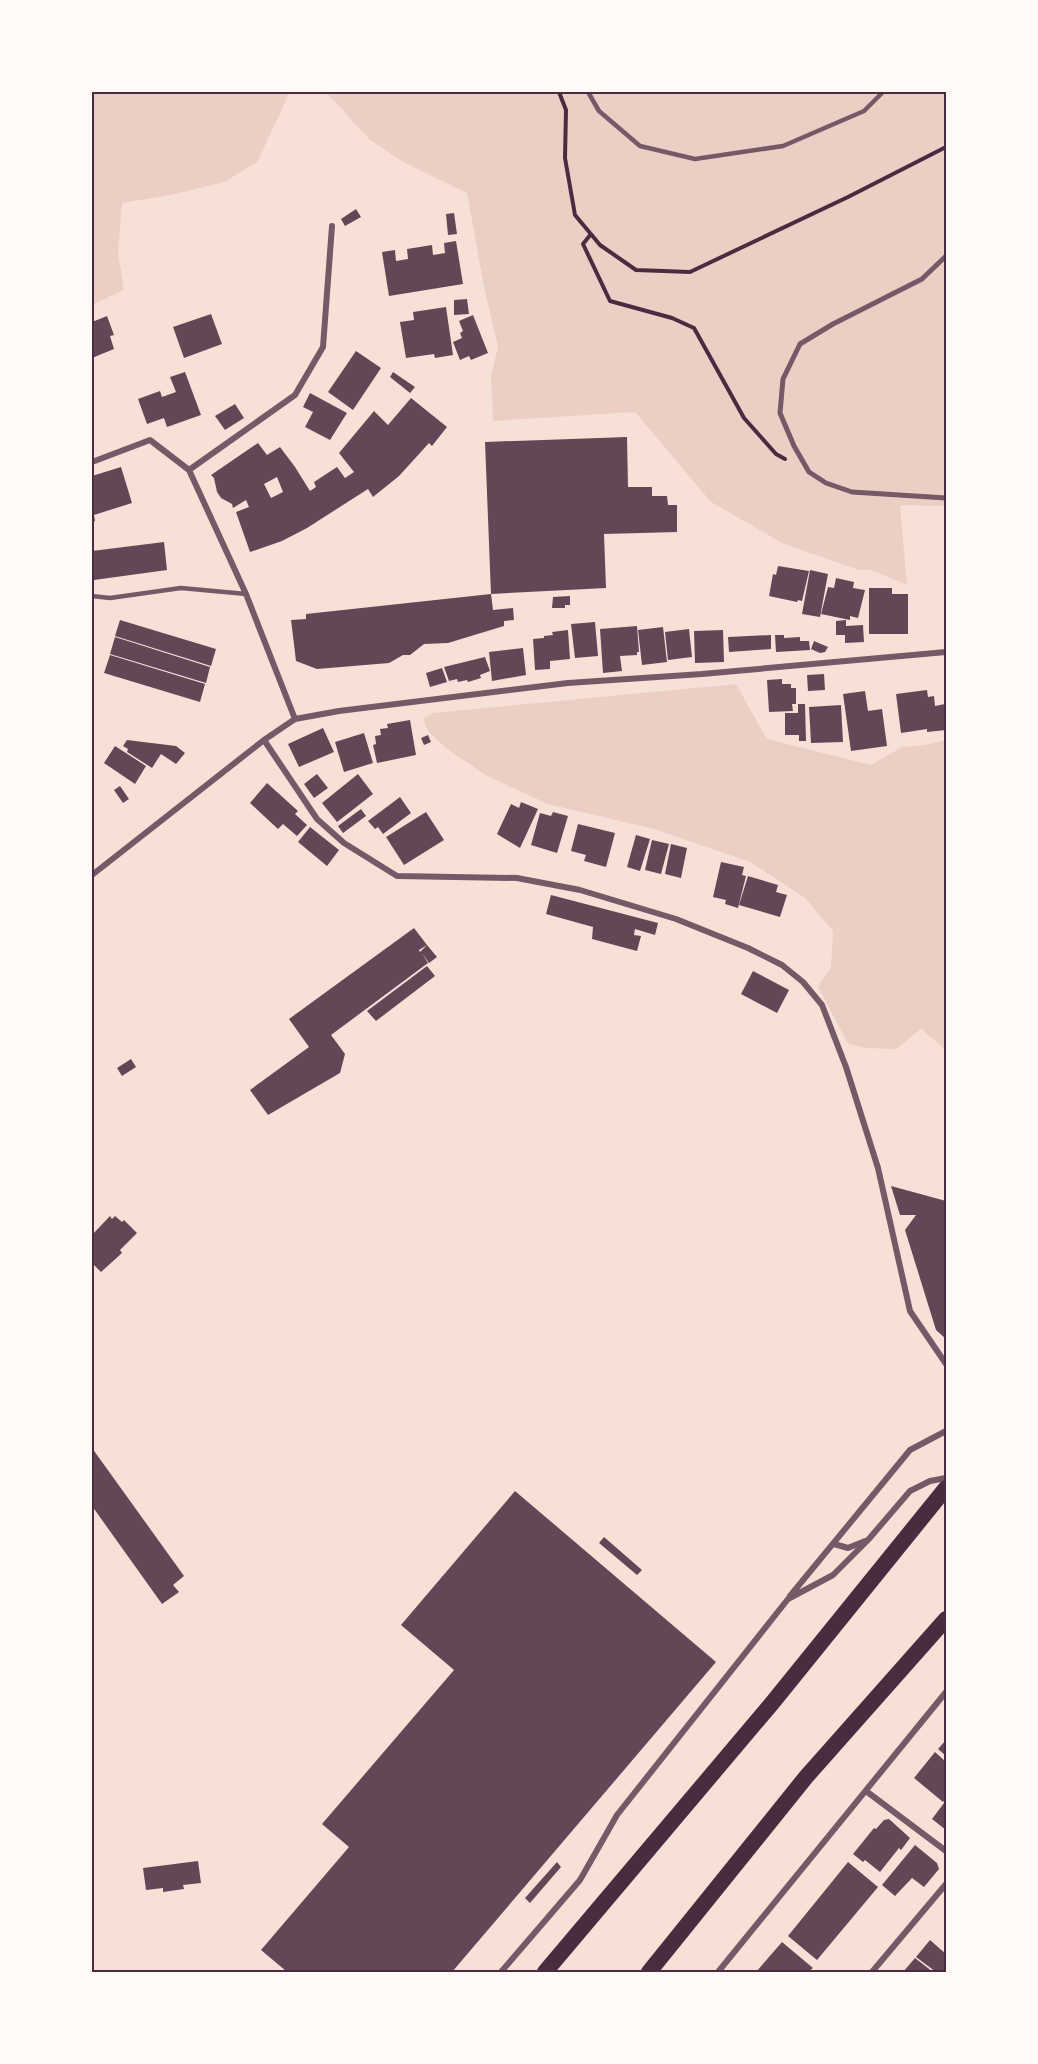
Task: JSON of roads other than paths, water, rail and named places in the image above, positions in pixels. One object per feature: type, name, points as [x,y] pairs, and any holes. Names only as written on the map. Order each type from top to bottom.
[{"type":"highway","points":[[545,1972],[773,1702],[946,1488]]},
{"type":"highway","points":[[649,1972],[806,1777],[946,1619]]},
{"type":"street","points":[[189,470],[296,395],[323,347],[332,226]]},
{"type":"street","points":[[946,256],[922,279],[833,324],[800,344],[783,379],[780,413],[794,446],[809,472],[826,483],[852,492],[946,498]]},
{"type":"street","points":[[92,462],[150,440],[189,470],[246,594],[296,719]]},
{"type":"street","points":[[92,875],[264,740],[296,719],[339,711],[568,683],[702,674],[946,652]]},
{"type":"street","points":[[264,740],[317,819],[344,843],[397,876],[517,878],[580,890],[676,919],[748,948],[782,966],[803,982],[822,1005],[850,1078],[878,1168],[910,1311],[946,1364]]},
{"type":"street","points":[[501,1972],[579,1880],[616,1815],[910,1450],[946,1431]]},
{"type":"street","points":[[788,1599],[833,1575],[868,1540],[910,1491],[930,1481],[946,1478]]},
{"type":"street","points":[[834,1545],[848,1548],[868,1540]]},
{"type":"street","points":[[718,1972],[946,1692]]},
{"type":"street","points":[[866,1791],[946,1851]]},
{"type":"street","points":[[872,1972],[946,1884]]},
{"type":"lane","points":[[588,92],[599,111],[640,146],[695,159],[783,146],[864,111],[883,92]]},
{"type":"lane","points":[[92,596],[110,598],[181,588],[246,594]]}]
